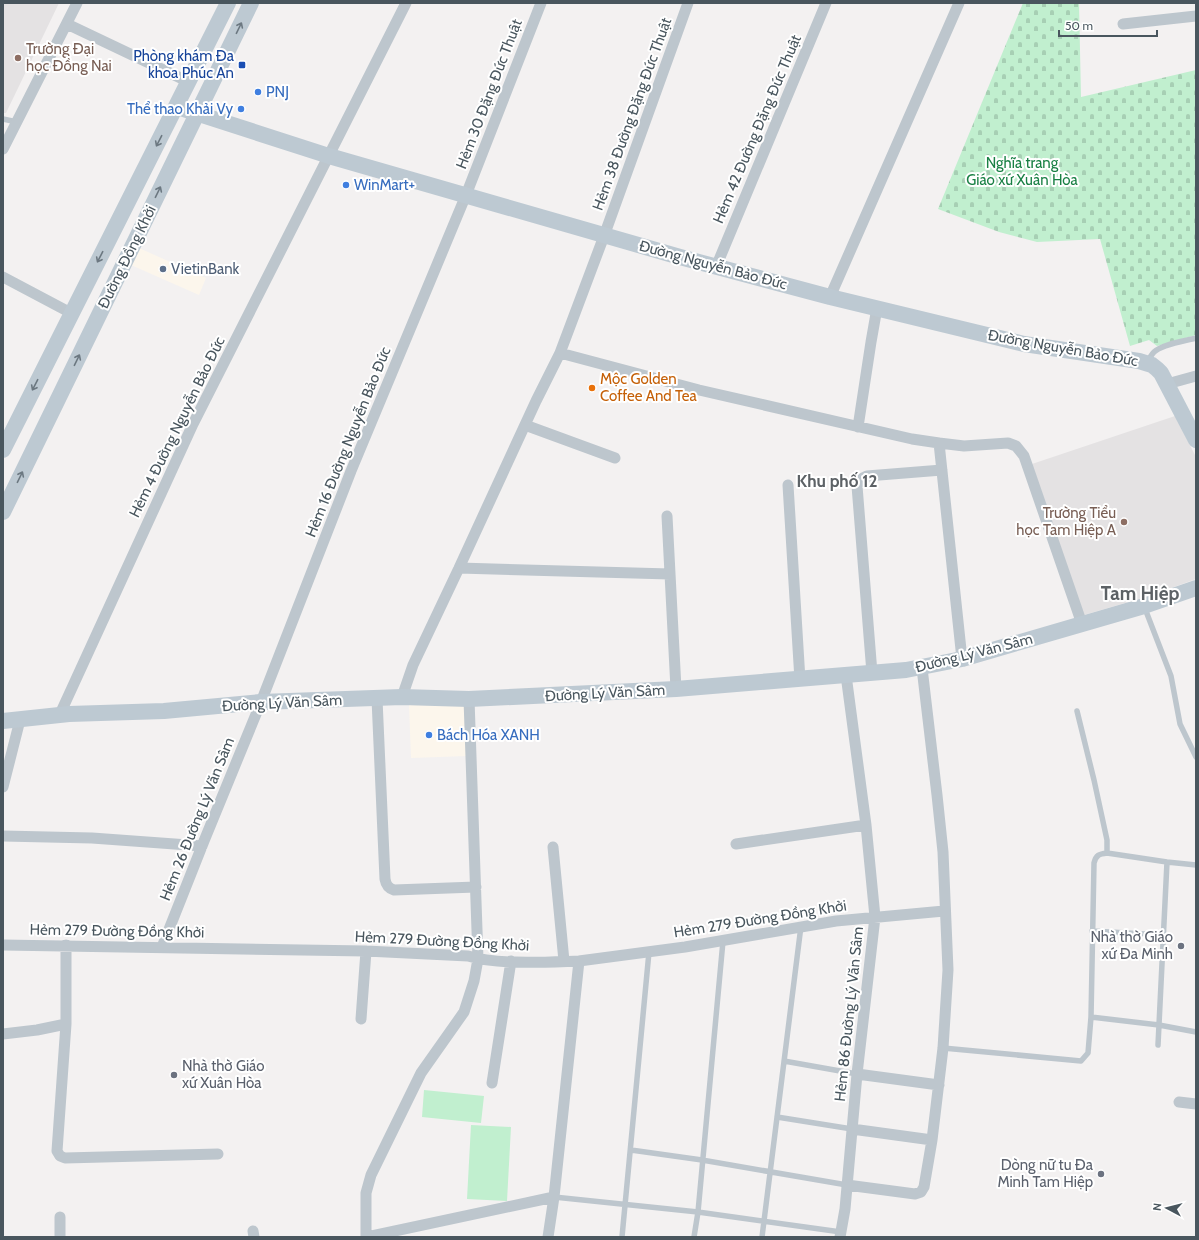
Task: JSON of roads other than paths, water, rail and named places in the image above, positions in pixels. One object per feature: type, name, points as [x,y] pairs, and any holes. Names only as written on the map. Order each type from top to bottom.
[{"type":"street","points":[[3,149],[77,3]]},
{"type":"street","name":"Đường Đồng Khởi","points":[[3,450],[228,3]]},
{"type":"street","name":"Đường Đồng Khởi","points":[[3,512],[196,113],[251,3]]},
{"type":"street","name":"Hẻm 4 Đường Nguyễn Bảo Đức","points":[[60,714],[193,424],[406,3]]},
{"type":"street","name":"Hẻm 30 Đặng Đức Thuật","points":[[466,195],[541,3]]},
{"type":"street","name":"Hẻm 38 Đường Đặng Đức Thuật","points":[[402,697],[413,665],[560,353],[688,3]]},
{"type":"street","name":"Hẻm 42 Đường Đặng Đức Thuật","points":[[716,267],[826,3]]},
{"type":"street","points":[[830,296],[959,3]]},
{"type":"street","points":[[1123,24],[1196,16]]},
{"type":"street","points":[[67,24],[189,82]]},
{"type":"street","name":"Đường Nguyễn Bảo Đức","points":[[177,106],[329,156],[716,267],[1024,344],[1146,363],[1157,368],[1196,440]]},
{"type":"street","name":"Hẻm 16 Đường Nguyễn Bảo Đức","points":[[261,702],[351,471],[466,195]]},
{"type":"street","points":[[4,281],[71,313]]},
{"type":"street","points":[[858,427],[877,308]]},
{"type":"street","points":[[560,353],[699,390],[912,439],[964,446],[1008,443],[1016,446],[1024,456],[1082,624]]},
{"type":"street","points":[[1167,384],[1196,376]]},
{"type":"street","points":[[526,425],[615,458]]},
{"type":"street","points":[[939,443],[962,659]]},
{"type":"street","points":[[872,673],[857,486],[861,479],[867,476],[942,470]]},
{"type":"street","points":[[788,485],[800,680]]},
{"type":"street","points":[[667,516],[676,690]]},
{"type":"street","points":[[459,568],[670,574]]},
{"type":"street","name":"Đường Lý Văn Sâm","points":[[3,721],[60,714],[164,711],[261,702],[402,697],[469,699],[676,690],[906,670],[962,659],[1144,606],[1196,588]]},
{"type":"street","points":[[847,1185],[915,1194],[921,1192],[924,1187],[932,1140],[943,1048],[948,970],[942,845],[922,668]]},
{"type":"street","name":"Hẻm 86 Đường Lý Văn Sâm","points":[[841,1234],[845,1209],[857,1074],[875,917],[866,825],[846,675]]},
{"type":"street","points":[[377,699],[386,884],[394,890],[476,887]]},
{"type":"street","points":[[469,699],[478,959],[474,981],[464,1012],[421,1073],[371,1175],[366,1193],[367,1237],[554,1197]]},
{"type":"street","name":"Hẻm 26 Đường Lý Văn Sâm","points":[[162,947],[261,702]]},
{"type":"street","points":[[3,787],[20,720]]},
{"type":"street","points":[[736,844],[866,825]]},
{"type":"street","points":[[3,836],[92,838],[202,846]]},
{"type":"street","points":[[553,847],[564,962]]},
{"type":"street","name":"Hẻm 279 Đường Đồng Khởi","points":[[3,945],[366,951],[468,956],[478,959],[511,962],[564,962],[650,952],[723,941],[801,926],[875,917],[944,911]]},
{"type":"street","points":[[66,945],[66,1024],[57,1151],[60,1156],[65,1158],[218,1154]]},
{"type":"street","points":[[361,1019],[366,951]]},
{"type":"street","points":[[548,1237],[554,1197],[579,961]]},
{"type":"street","points":[[492,1083],[511,962]]},
{"type":"street","points":[[3,1034],[37,1030],[66,1024]]},
{"type":"street","points":[[857,1074],[939,1085]]},
{"type":"street","points":[[1179,1102],[1196,1104]]},
{"type":"street","points":[[852,1129],[932,1140]]},
{"type":"street","points":[[60,1217],[60,1237]]},
{"type":"lane","points":[[3,119],[17,122]]},
{"type":"lane","points":[[1146,363],[1156,350],[1196,338]]},
{"type":"lane","points":[[1144,606],[1171,676],[1180,724],[1196,757]]},
{"type":"lane","points":[[1076,711],[1094,780],[1107,840],[1107,853]]},
{"type":"lane","points":[[943,1048],[1081,1061],[1088,1053],[1091,1017],[1095,857],[1099,854],[1107,853],[1196,865]]},
{"type":"lane","points":[[1158,1045],[1166,862]]},
{"type":"lane","points":[[762,1237],[801,926]]},
{"type":"lane","points":[[1092,931],[1163,935]]},
{"type":"lane","points":[[694,1237],[698,1212],[723,941]]},
{"type":"lane","points":[[622,1237],[650,952]]},
{"type":"lane","points":[[1091,1017],[1159,1025],[1196,1032]]},
{"type":"lane","points":[[784,1061],[857,1074]]},
{"type":"lane","points":[[777,1117],[852,1129]]},
{"type":"lane","points":[[631,1150],[702,1160],[847,1185]]},
{"type":"lane","points":[[554,1197],[698,1212],[841,1234]]},
{"type":"place","name":"Trường Đại học Đồng Nai","points":[[18,58]]},
{"type":"place","name":"Phòng khám Đa khoa Phúc An","points":[[242,65]]},
{"type":"place","name":"PNJ","points":[[258,92]]},
{"type":"place","name":"Thể thao Khải Vy","points":[[241,109]]},
{"type":"place","name":"WinMart+","points":[[346,185]]},
{"type":"place","name":"VietinBank","points":[[163,269]]},
{"type":"place","name":"Mộc Golden Coffee And Tea","points":[[592,388]]},
{"type":"place","name":"Trường Tiểu học Tam Hiệp A","points":[[1124,522]]},
{"type":"place","name":"Bách Hóa XANH","points":[[429,735]]},
{"type":"place","name":"Nhà thờ Giáo xứ Đa Minh","points":[[1181,946]]},
{"type":"place","name":"Nhà thờ Giáo xứ Xuân Hòa","points":[[174,1075]]},
{"type":"place","name":"Dòng nữ tu Đa Minh Tam Hiệp","points":[[1101,1174]]},
{"type":"district","name":"Khu phố 12","points":[[837,481]]},
{"type":"district","name":"Tam Hiệp","points":[[1140,593]]},
{"type":"park label","name":"Nghĩa trang Giáo xứ Xuân Hòa","points":[[1022,172]]}]
